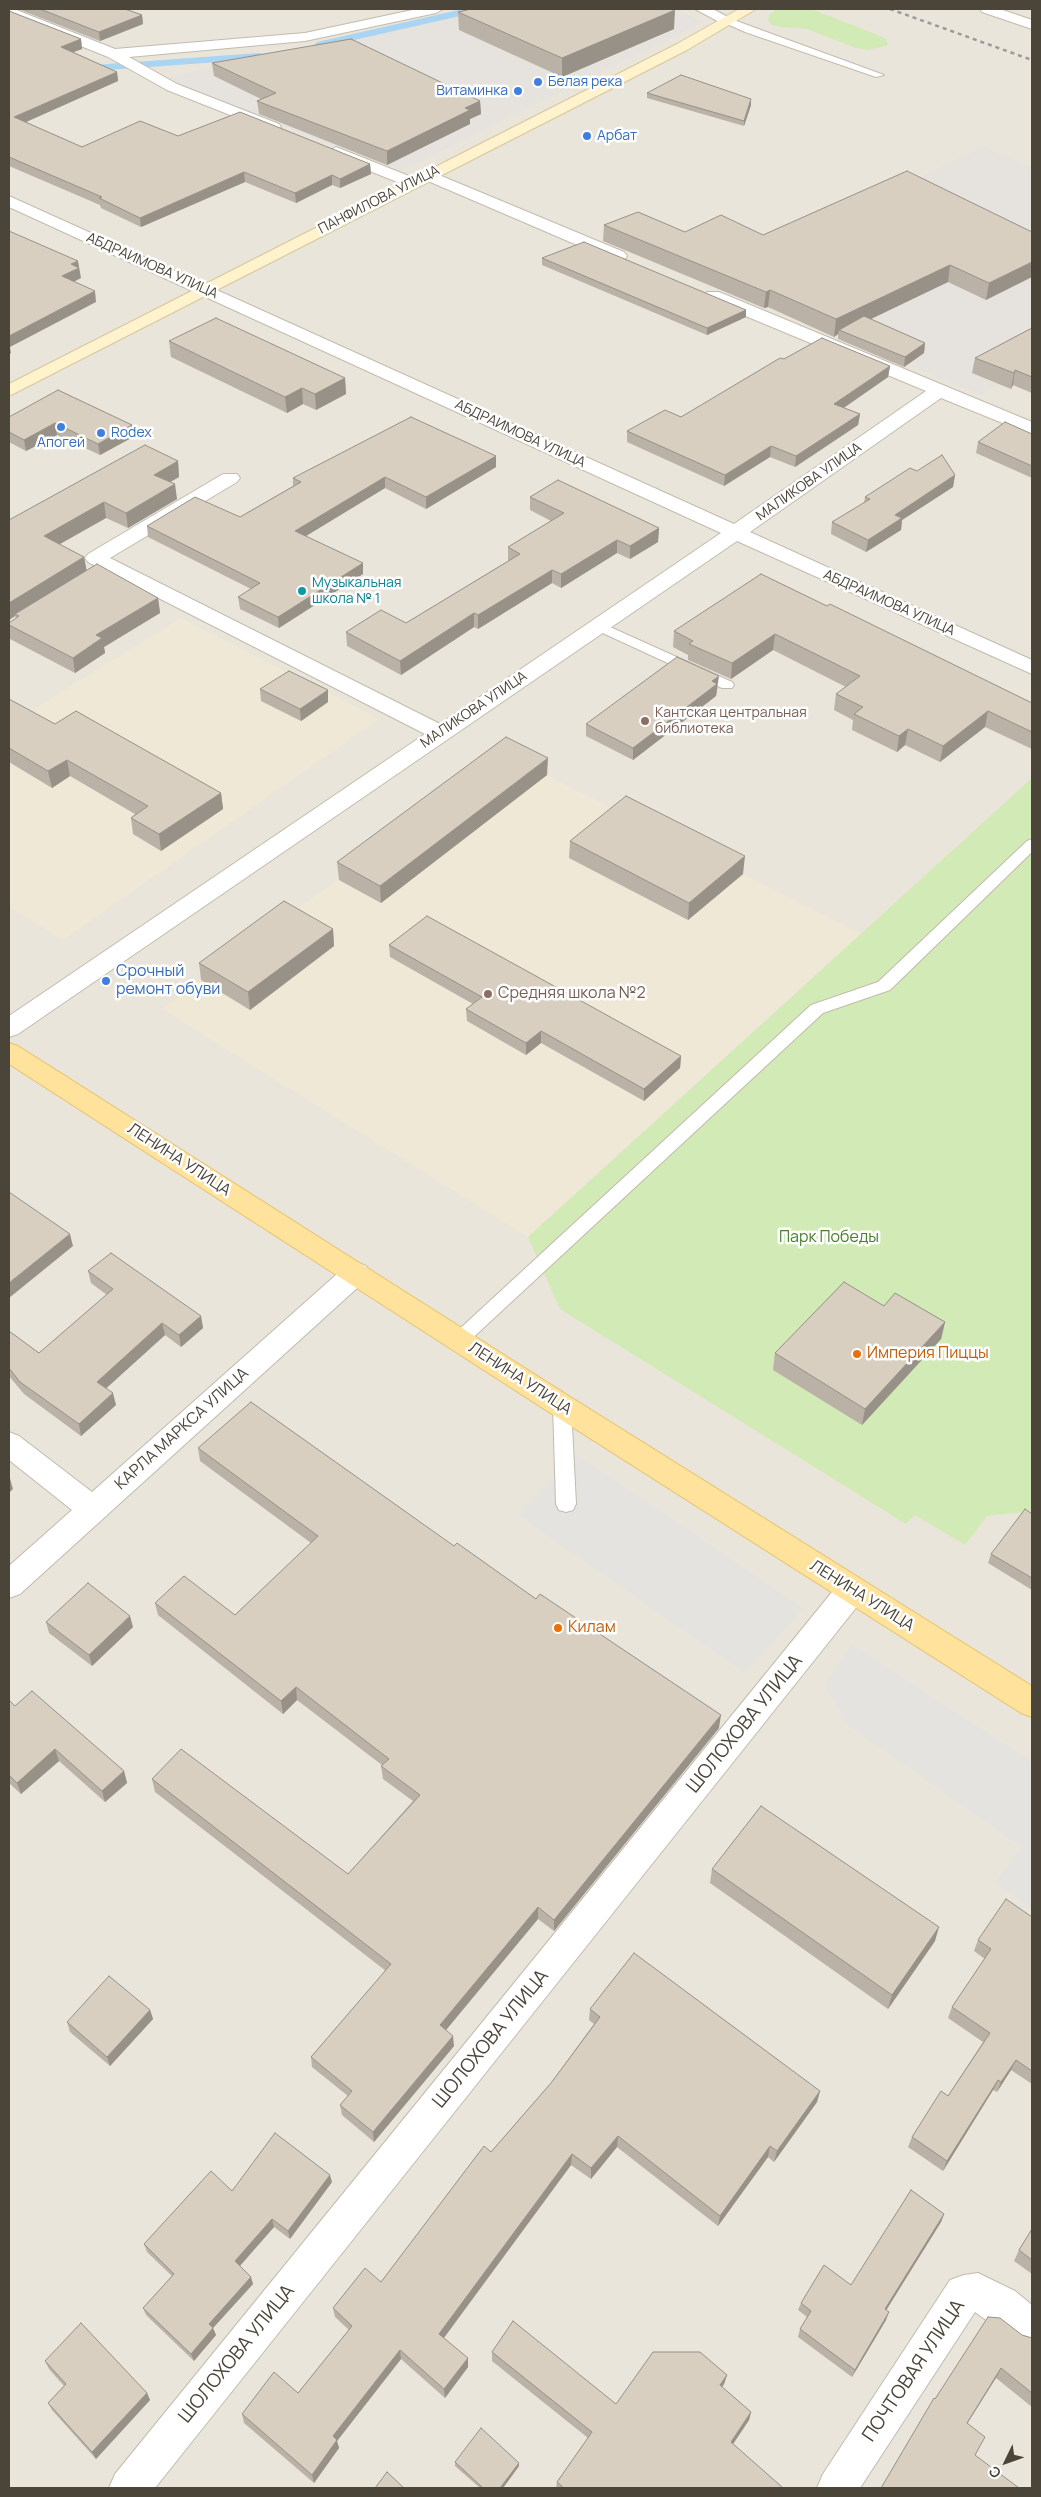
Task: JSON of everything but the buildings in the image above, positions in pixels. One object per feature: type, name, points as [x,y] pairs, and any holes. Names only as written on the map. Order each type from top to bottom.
[{"type":"main road","name":"ЛЕНИНА УЛИЦА","points":[[9,1052],[1032,1704]]},
{"type":"street","points":[[119,58],[305,37],[428,9]]},
{"type":"street","points":[[702,9],[728,21]]},
{"type":"street","name":"ПАНФИЛОВА УЛИЦА","points":[[9,391],[420,179],[682,47],[749,9]]},
{"type":"street","points":[[987,9],[1032,25]]},
{"type":"street","points":[[9,12],[119,58],[172,87],[284,131]]},
{"type":"street","points":[[321,146],[420,179],[636,264]]},
{"type":"street","name":"АБДРАИМОВА УЛИЦА","points":[[9,201],[1032,668]]},
{"type":"street","points":[[700,291],[1032,429]]},
{"type":"street","name":"МАЛИКОВА УЛИЦА","points":[[9,1028],[735,533],[939,391]]},
{"type":"street","points":[[230,478],[95,558],[101,570],[441,733]]},
{"type":"street","name":"КАРЛА МАРКСА УЛИЦА","points":[[9,1585],[356,1273]]},
{"type":"street","points":[[9,1444],[93,1509]]},
{"type":"street","name":"ШОЛОХОВА УЛИЦА","points":[[129,2488],[852,1590]]},
{"type":"street","name":"ПОЧТОВАЯ УЛИЦА","points":[[837,2488],[964,2294],[978,2292],[1001,2305],[1032,2329]]},
{"type":"lane","points":[[728,21],[880,75]]},
{"type":"lane","points":[[599,626],[727,685]]},
{"type":"lane","points":[[459,1340],[817,1009],[884,986],[1032,844]]},
{"type":"lane","points":[[562,1406],[566,1504]]},
{"type":"shaded area","points":[[9,9],[1032,9],[1032,2488],[9,2488]]},
{"type":"shaded area","points":[[484,9],[676,9],[703,22],[398,172],[164,78]]},
{"type":"shaded area","points":[[983,147],[1032,167],[1032,365],[981,395],[705,281]]},
{"type":"shaded area","points":[[181,618],[379,719],[63,940],[9,907],[9,750],[31,711]]},
{"type":"shaded area","name":"Средняя школа №2","points":[[506,755],[862,934],[528,1237],[162,1009]]},
{"type":"shaded area","points":[[578,1456],[803,1608],[745,1673],[518,1515]]},
{"type":"shaded area","points":[[852,1645],[1032,1762],[1032,1909],[995,1883],[1022,1847],[849,1726],[825,1685]]},
{"type":"green space","points":[[777,9],[811,9],[878,35],[886,39],[888,45],[869,50],[856,48],[807,29],[780,27],[770,24],[768,19],[770,14]]},
{"type":"green space","name":"Парк Победы","points":[[1032,778],[1032,1511],[987,1516],[965,1545],[915,1515],[906,1524],[560,1309],[528,1237]]},
{"type":"waterway","points":[[318,45],[477,9]]},
{"type":"waterway","points":[[94,68],[259,56]]},
{"type":"railway","points":[[890,9],[1032,60]]},
{"type":"place","name":"Белая река","points":[[538,82]]},
{"type":"place","name":"Витаминка","points":[[518,91]]},
{"type":"place","name":"Арбат","points":[[587,136]]},
{"type":"place","name":"Апогей","points":[[61,427]]},
{"type":"place","name":"Rodex","points":[[101,433]]},
{"type":"place","name":"Музыкальная школа № 1","points":[[302,591]]},
{"type":"place","name":"Кантская центральная библиотека","points":[[645,721]]},
{"type":"place","name":"Срочный ремонт обуви","points":[[106,981]]},
{"type":"place","name":"Средняя школа №2","points":[[488,994]]},
{"type":"place","name":"Империя Пиццы","points":[[857,1354]]},
{"type":"place","name":"Килам","points":[[558,1628]]}]
